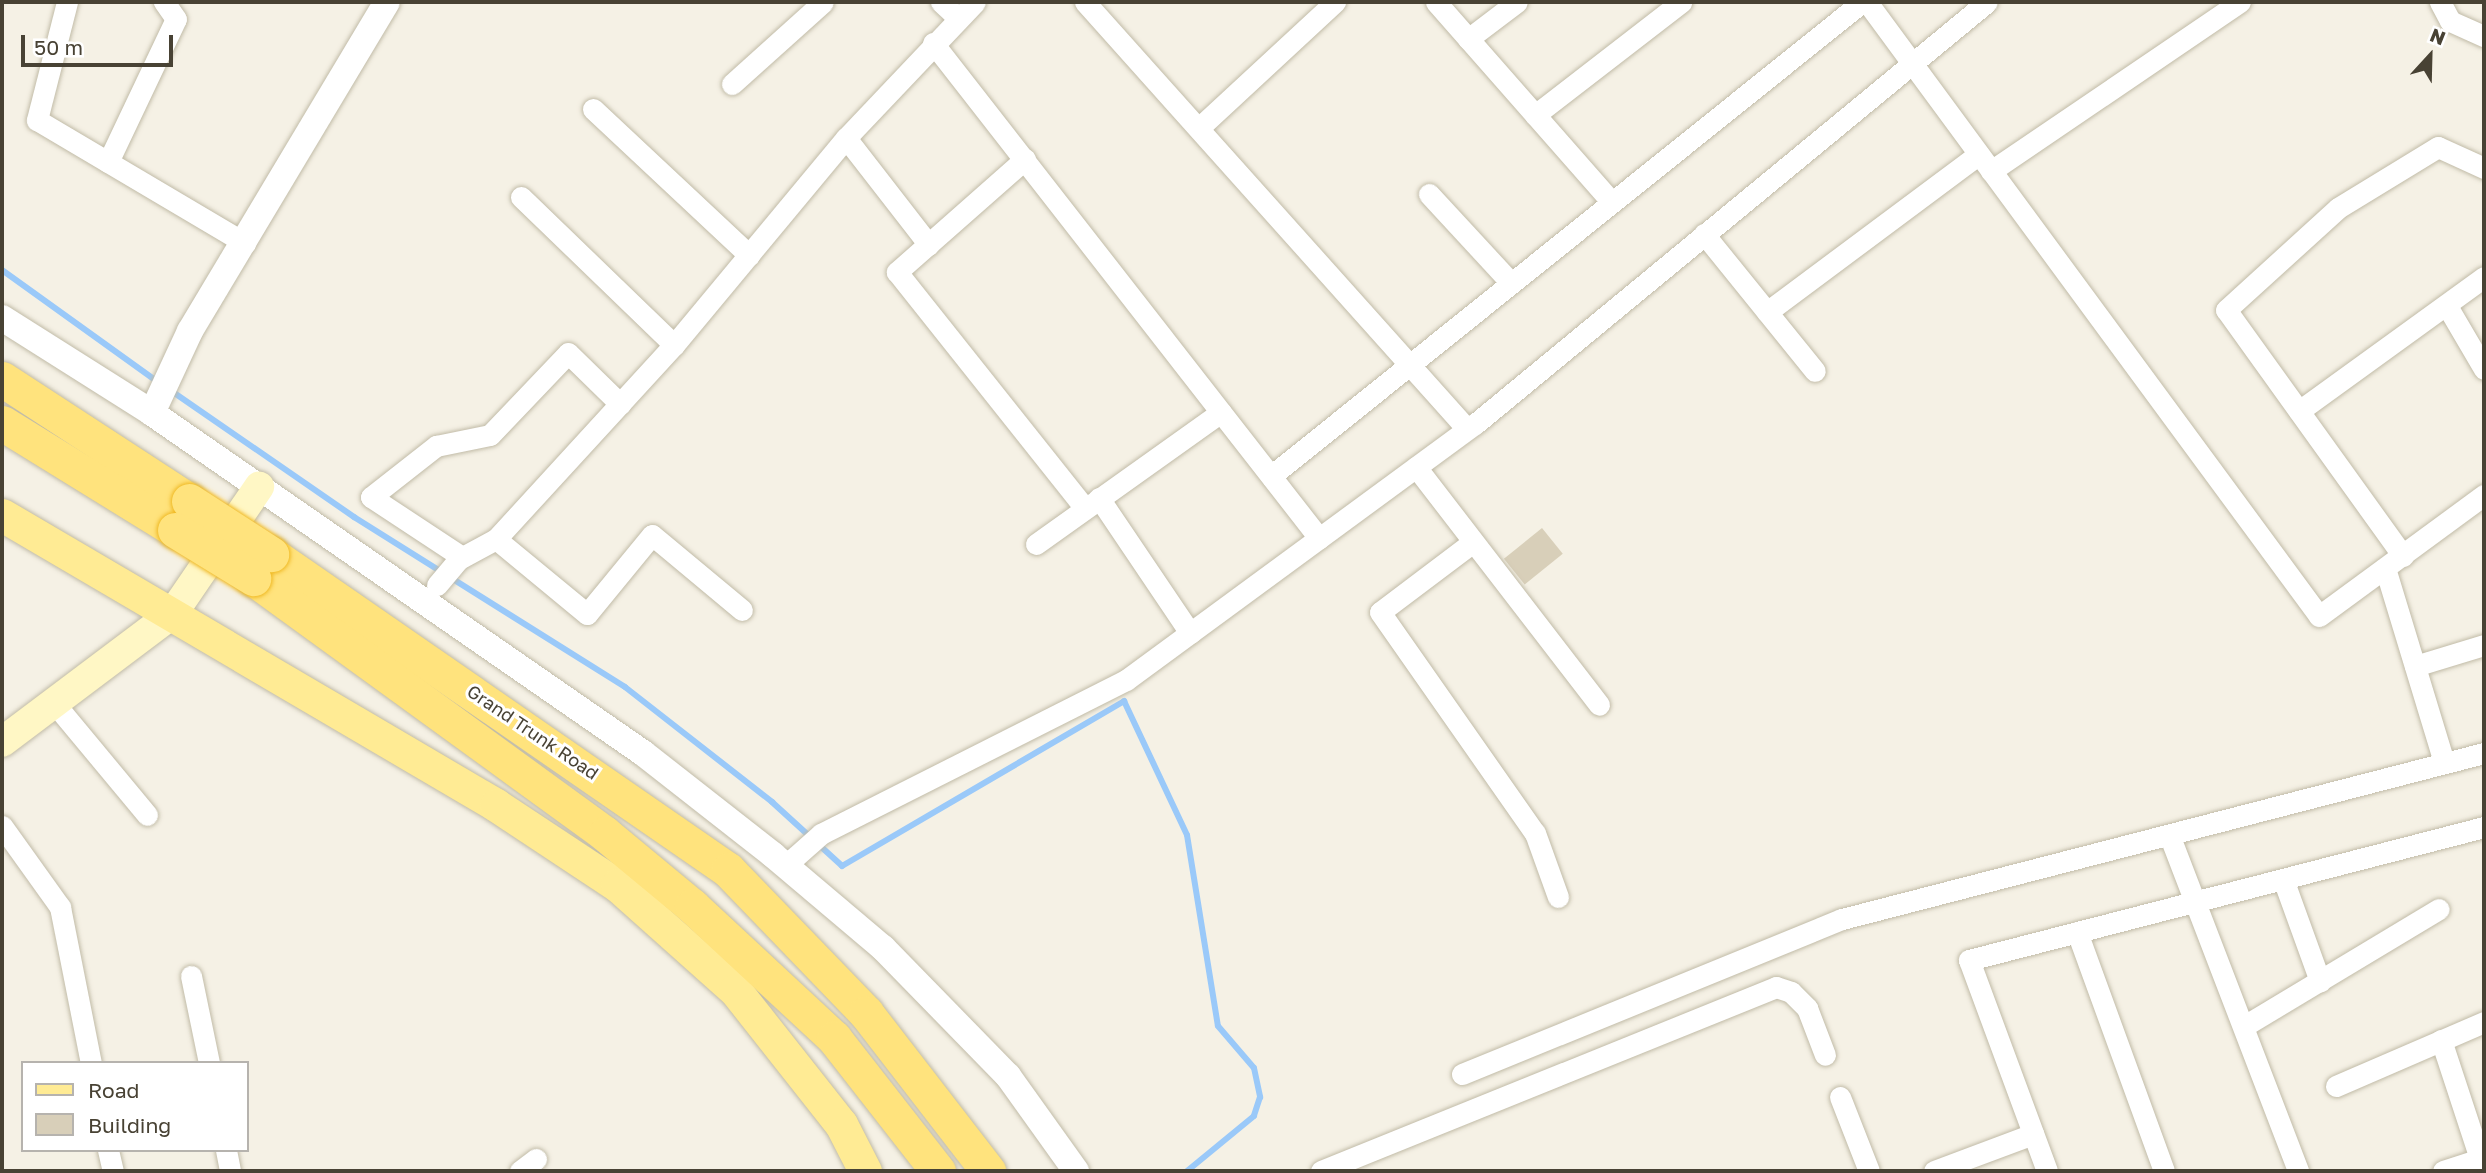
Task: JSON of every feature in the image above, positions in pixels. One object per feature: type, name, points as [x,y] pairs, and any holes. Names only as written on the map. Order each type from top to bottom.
[{"type":"highway","name":"Grand Trunk Road","points":[[2,379],[182,515],[728,870],[866,1013],[988,1171]]},
{"type":"highway","name":"Grand Trunk Road","points":[[2,423],[182,515]]},
{"type":"highway","name":"Grand Trunk Road","points":[[262,566],[605,834],[692,906],[834,1038],[938,1171]]},
{"type":"main road","points":[[2,742],[55,705],[173,612],[259,487]]},
{"type":"main road","points":[[2,515],[173,612],[496,805],[617,885],[735,990],[841,1124],[865,1171]]},
{"type":"street","points":[[67,2],[37,120],[245,243]]},
{"type":"street","points":[[108,162],[176,19],[164,2]]},
{"type":"street","points":[[155,406],[190,331],[387,2]]},
{"type":"street","points":[[733,84],[823,2]]},
{"type":"street","points":[[941,2],[958,18]]},
{"type":"street","points":[[437,585],[460,558],[496,539],[674,345],[846,138],[933,43],[975,2]]},
{"type":"street","points":[[1085,2],[1201,126],[1405,364],[1467,429]]},
{"type":"street","points":[[1201,126],[1335,2]]},
{"type":"street","points":[[1436,2],[1612,202]]},
{"type":"street","points":[[1468,39],[1517,2]]},
{"type":"street","points":[[1535,115],[1681,2]]},
{"type":"street","points":[[1270,476],[1405,364],[1865,2],[2319,616],[2484,495]]},
{"type":"street","points":[[793,858],[821,834],[1126,680],[1467,429],[1987,2]]},
{"type":"street","points":[[1767,312],[1985,163],[2240,2]]},
{"type":"street","points":[[2440,2],[2450,21],[2484,36]]},
{"type":"street","points":[[933,43],[1319,538]]},
{"type":"street","points":[[593,109],[749,255]]},
{"type":"street","points":[[846,138],[929,244]]},
{"type":"street","points":[[2403,556],[2226,310],[2338,208],[2438,147],[2484,168]]},
{"type":"street","points":[[1025,159],[897,272],[1092,503],[1190,633]]},
{"type":"street","points":[[1429,194],[1511,283]]},
{"type":"street","points":[[521,197],[674,345]]},
{"type":"street","points":[[1704,234],[1815,371]]},
{"type":"street","points":[[2300,411],[2484,277]]},
{"type":"street","points":[[2447,306],[2484,369]]},
{"type":"street","points":[[2,318],[155,406],[259,487],[793,858],[1008,1076],[1076,1171]]},
{"type":"street","points":[[460,558],[371,497],[436,446],[490,435],[568,353],[620,404]]},
{"type":"street","points":[[1036,544],[1221,412]]},
{"type":"street","points":[[1416,467],[1599,705]]},
{"type":"street","points":[[496,539],[587,614],[652,535],[742,610]]},
{"type":"street","points":[[1474,542],[1380,612],[1535,833],[1558,897]]},
{"type":"street","points":[[2385,568],[2444,762]]},
{"type":"street","points":[[2415,666],[2484,645]]},
{"type":"street","points":[[55,705],[147,815]]},
{"type":"street","points":[[1462,1074],[1842,919],[2170,837],[2484,753]]},
{"type":"street","points":[[2,826],[61,908],[91,1061]]},
{"type":"street","points":[[2047,1171],[1969,960],[2484,827]]},
{"type":"street","points":[[2170,837],[2197,901],[2298,1171]]},
{"type":"street","points":[[2283,879],[2320,981]]},
{"type":"street","points":[[2244,1026],[2439,909]]},
{"type":"street","points":[[2077,932],[2164,1171]]},
{"type":"street","points":[[191,976],[209,1061]]},
{"type":"street","points":[[1321,1171],[1776,987],[1791,992],[1807,1008],[1825,1055]]},
{"type":"street","points":[[2336,1087],[2484,1022]]},
{"type":"street","points":[[2441,1040],[2482,1165],[2443,1171]]},
{"type":"street","points":[[1840,1097],[1868,1171]]},
{"type":"street","points":[[1934,1171],[2033,1134]]},
{"type":"street","points":[[108,1152],[113,1171]]},
{"type":"street","points":[[226,1152],[230,1171]]},
{"type":"building","points":[[1542,528],[1563,554],[1525,584],[1504,559]]},
{"type":"waterway","points":[[2,270],[158,382]]},
{"type":"waterway","points":[[170,390],[354,517],[625,687],[772,802],[842,866],[1124,701],[1187,835],[1218,1026],[1254,1068],[1260,1097],[1254,1116],[1187,1171]]}]
